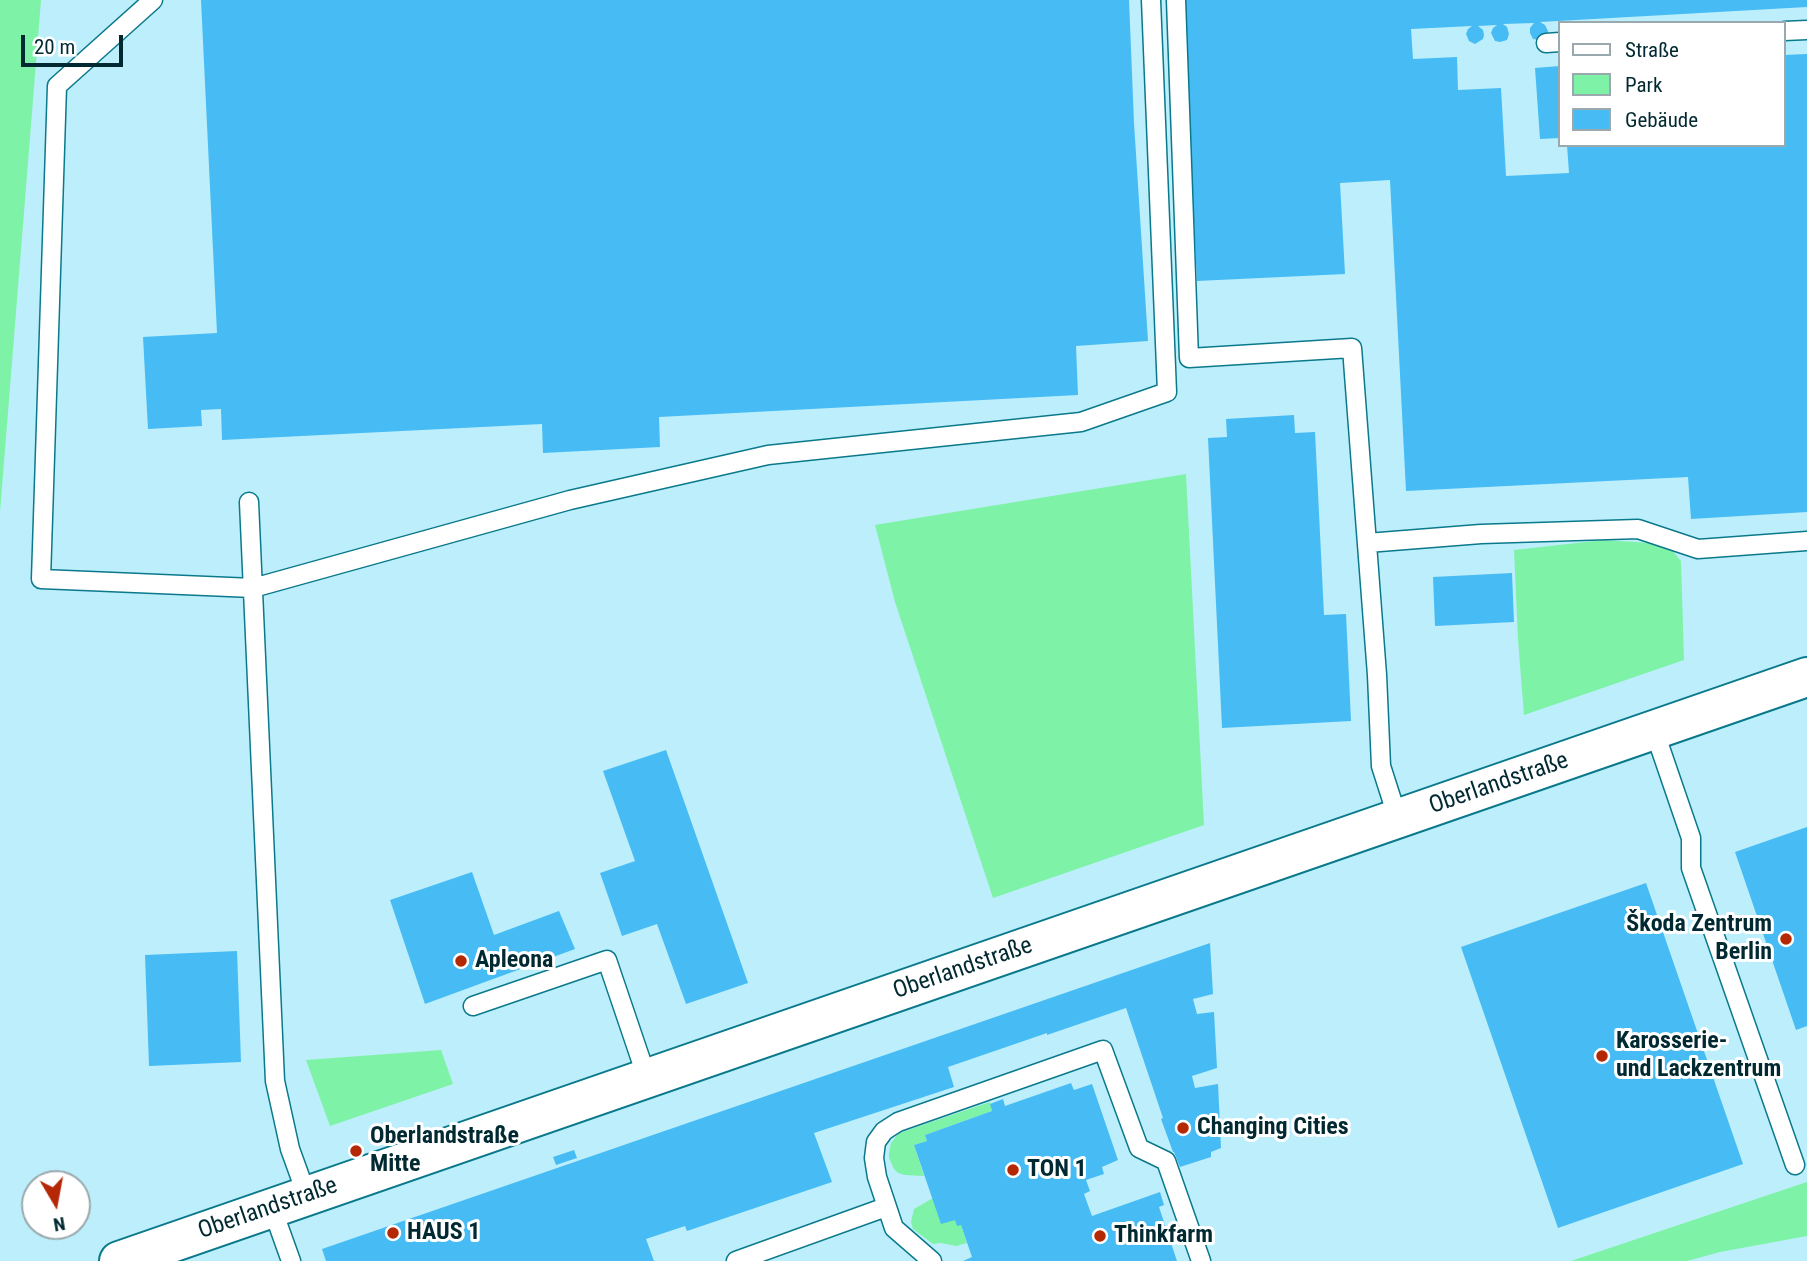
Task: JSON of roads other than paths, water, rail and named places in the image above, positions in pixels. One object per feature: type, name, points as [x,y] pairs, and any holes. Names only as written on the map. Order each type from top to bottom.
[{"type":"street","name":"Oberlandstraße","points":[[119,1261],[1807,677]]},
{"type":"lane","points":[[153,0],[57,86],[41,579],[253,588],[570,500],[768,455],[1081,422],[1167,392],[1151,0]]},
{"type":"lane","points":[[1176,0],[1189,358],[1352,348],[1377,676],[1381,766],[1398,819]]},
{"type":"lane","points":[[1786,31],[1807,30]]},
{"type":"lane","points":[[249,502],[275,1081],[290,1149],[291,1261]]},
{"type":"lane","points":[[1367,543],[1481,534],[1638,530],[1698,549],[1807,541]]},
{"type":"lane","points":[[1654,730],[1691,838],[1691,869],[1795,1165]]},
{"type":"lane","points":[[472,1006],[607,960],[647,1078]]},
{"type":"lane","points":[[932,1261],[894,1228],[886,1207],[874,1158],[876,1142],[884,1131],[898,1122],[1103,1050],[1139,1148],[1166,1161],[1201,1261]]},
{"type":"lane","points":[[736,1261],[784,1253],[886,1207]]},
{"type":"place","name":"Škoda Zentrum Berlin","points":[[1786,939]]},
{"type":"place","name":"Apleona","points":[[461,961]]},
{"type":"place","name":"Karosserie- und Lackzentrum","points":[[1602,1056]]},
{"type":"place","name":"Changing Cities","points":[[1183,1128]]},
{"type":"place","name":"Oberlandstraße Mitte","points":[[356,1151]]},
{"type":"place","name":"TON 1","points":[[1013,1170]]},
{"type":"place","name":"HAUS 1","points":[[393,1233]]},
{"type":"place","name":"Thinkfarm","points":[[1100,1236]]}]
